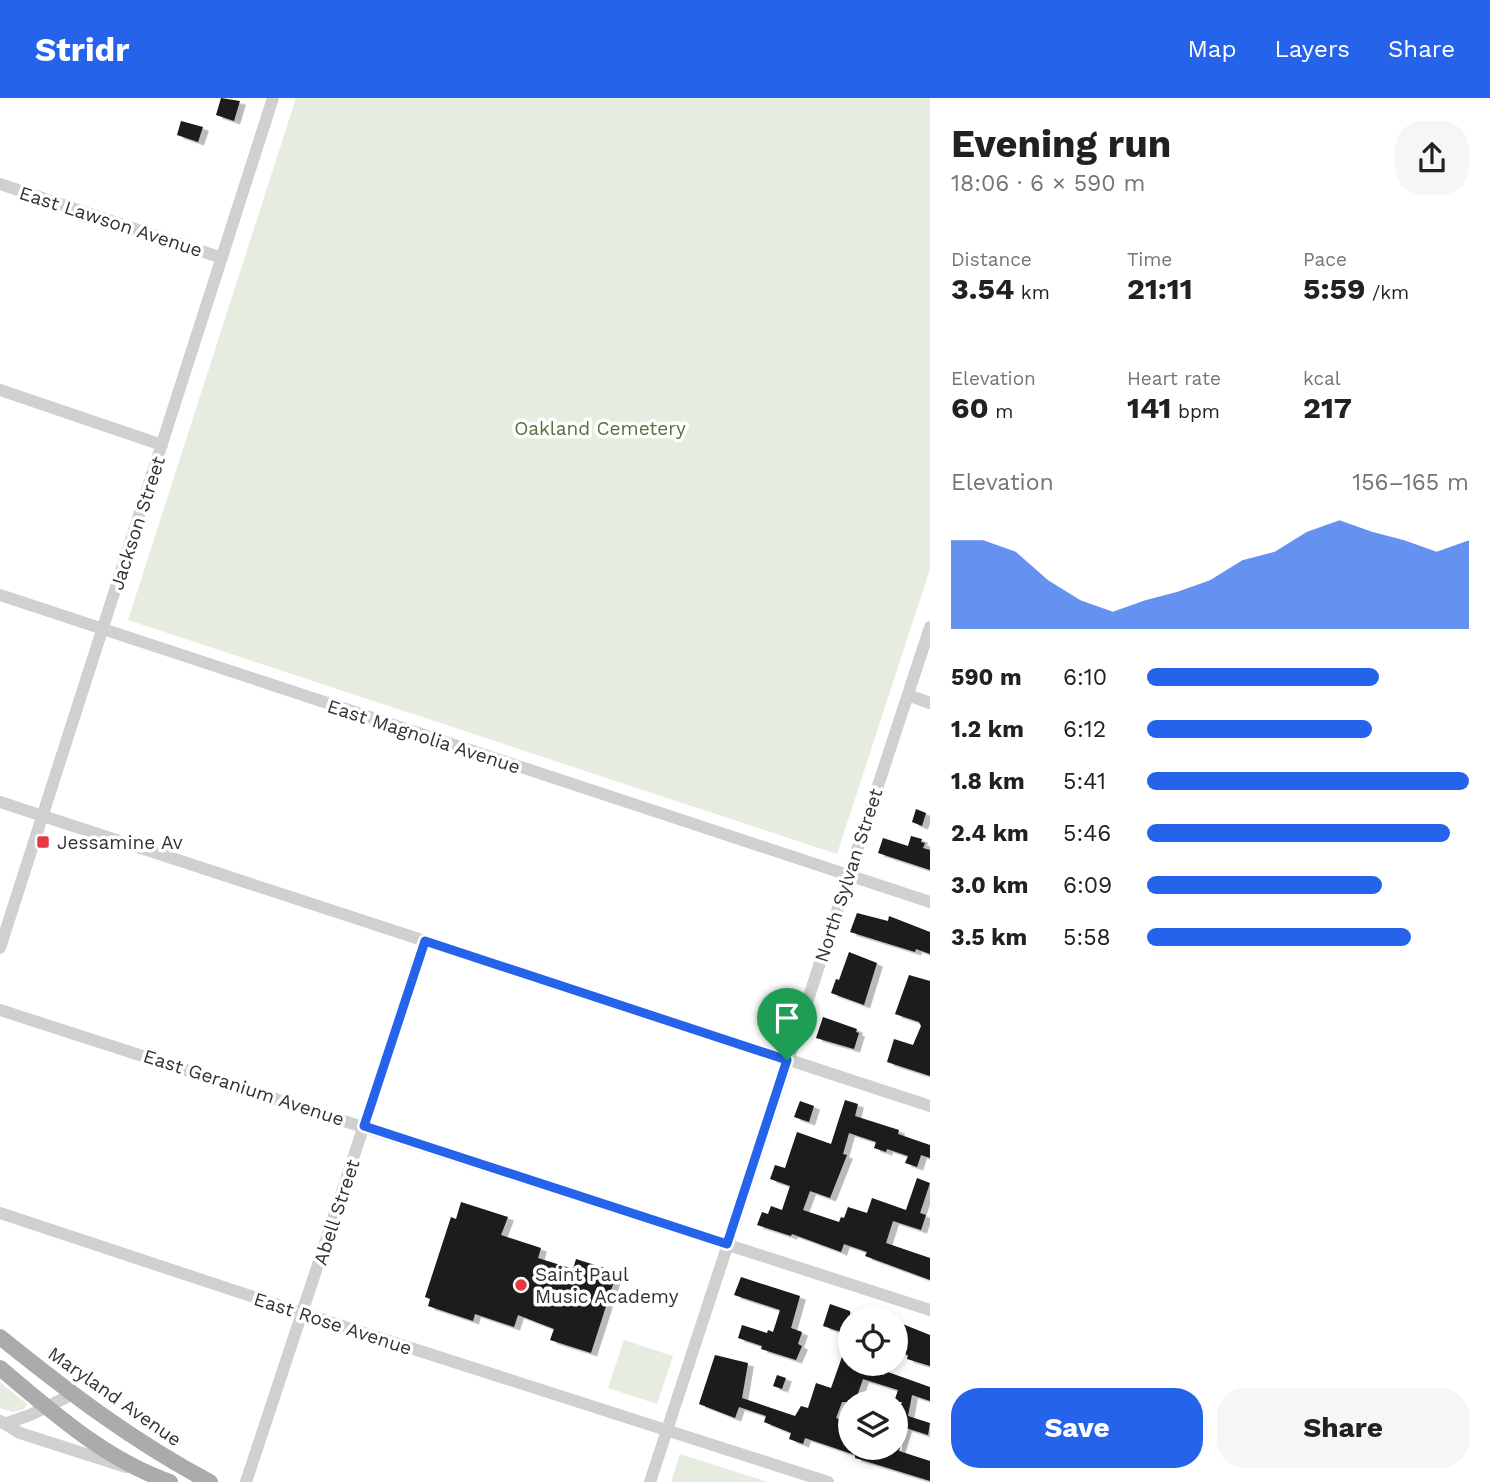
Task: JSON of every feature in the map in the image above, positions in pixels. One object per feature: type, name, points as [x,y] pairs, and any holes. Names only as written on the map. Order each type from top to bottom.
[{"type":"main road","name":"Maryland Avenue","points":[[0,1337],[73,1394],[152,1450],[210,1482]]},
{"type":"main road","points":[[0,1368],[46,1407],[112,1455],[170,1482]]},
{"type":"street","name":"Jackson Street","points":[[0,948],[273,98]]},
{"type":"street","name":"East Lawson Avenue","points":[[0,184],[222,258]]},
{"type":"street","points":[[0,390],[162,445]]},
{"type":"street","name":"East Magnolia Avenue","points":[[0,596],[930,902]]},
{"type":"street","name":"North Sylvan Street","points":[[650,1482],[930,627]]},
{"type":"street","points":[[908,695],[930,703]]},
{"type":"street","points":[[0,802],[930,1106]]},
{"type":"street","name":"Abell Street","points":[[246,1482],[425,941]]},
{"type":"street","name":"East Geranium Avenue","points":[[0,1010],[930,1310]]},
{"type":"street","name":"East Rose Avenue","points":[[0,1213],[828,1482]]},
{"type":"street","points":[[3,1422],[73,1394]]},
{"type":"street","points":[[3,1422],[20,1433],[153,1476]]},
{"type":"green space","name":"Oakland Cemetery","points":[[296,98],[930,98],[930,569],[837,854],[128,620]]},
{"type":"green space","points":[[624,1340],[673,1356],[657,1404],[608,1388]]},
{"type":"green space","points":[[0,1382],[27,1404],[24,1409],[13,1412],[0,1408]]},
{"type":"green space","points":[[680,1454],[768,1482],[671,1482]]},
{"type":"building","points":[[221,98],[240,101],[234,121],[216,115]]},
{"type":"building","points":[[181,121],[203,127],[198,142],[177,135]]},
{"type":"building","points":[[916,809],[926,813],[922,826],[912,822]]},
{"type":"building","points":[[911,836],[922,839],[921,842],[925,843],[923,848],[930,850],[930,870],[878,853],[883,838],[908,846]]},
{"type":"building","points":[[857,913],[888,921],[889,916],[930,932],[930,954],[850,932]]},
{"type":"building","points":[[849,952],[877,963],[864,1005],[831,993]]},
{"type":"building","points":[[909,975],[930,981],[930,1076],[887,1062],[894,1039],[913,1045],[921,1026],[919,1022],[895,1014]]},
{"type":"building","points":[[823,1017],[857,1029],[856,1032],[859,1033],[854,1049],[816,1038]]},
{"type":"building","points":[[845,1100],[858,1104],[855,1116],[899,1130],[898,1134],[930,1145],[930,1158],[921,1155],[917,1167],[905,1163],[908,1156],[874,1148],[876,1142],[849,1133],[843,1154],[847,1155],[830,1198],[810,1191],[803,1210],[839,1222],[841,1217],[844,1218],[848,1207],[867,1213],[872,1198],[906,1210],[917,1178],[930,1183],[920,1213],[926,1215],[921,1230],[893,1221],[886,1243],[930,1258],[930,1280],[865,1256],[867,1252],[844,1244],[841,1252],[792,1234],[791,1236],[757,1225],[762,1212],[768,1214],[771,1206],[782,1210],[790,1186],[770,1179],[775,1165],[785,1168],[797,1132],[831,1144]]},
{"type":"building","points":[[800,1101],[814,1106],[809,1122],[794,1117]]},
{"type":"building","name":"Saint Paul Music Academy","points":[[461,1202],[508,1217],[501,1235],[541,1248],[538,1258],[573,1269],[576,1259],[617,1272],[591,1353],[550,1340],[554,1329],[518,1315],[514,1327],[475,1314],[473,1321],[428,1306],[430,1299],[425,1297],[451,1217],[456,1219]]},
{"type":"building","points":[[741,1277],[800,1296],[791,1328],[802,1332],[798,1344],[802,1346],[796,1360],[761,1349],[762,1346],[738,1338],[742,1325],[767,1333],[768,1330],[773,1332],[780,1310],[734,1295]]},
{"type":"building","points":[[830,1304],[838,1307],[838,1331],[823,1326]]},
{"type":"building","points":[[908,1326],[930,1335],[930,1366],[908,1359]]},
{"type":"building","points":[[715,1355],[748,1363],[742,1398],[795,1416],[801,1406],[808,1408],[816,1383],[831,1388],[838,1368],[838,1376],[899,1376],[930,1387],[930,1401],[912,1395],[908,1416],[908,1390],[898,1390],[863,1379],[859,1390],[838,1390],[838,1449],[805,1438],[803,1444],[789,1439],[791,1433],[764,1422],[766,1416],[739,1407],[735,1418],[699,1404]]},
{"type":"building","points":[[777,1375],[786,1378],[782,1389],[773,1386]]},
{"type":"building","points":[[908,1416],[930,1423],[928,1435],[908,1429]]},
{"type":"building","points":[[908,1454],[930,1461],[930,1481],[862,1460],[908,1460]]},
{"type":"place","name":"Jessamine Av","points":[[43,842]]},
{"type":"place","name":"Saint Paul Music Academy","points":[[521,1285]]},
{"type":"route","points":[[425,941],[787,1060],[727,1244],[364,1126],[425,941]]}]
